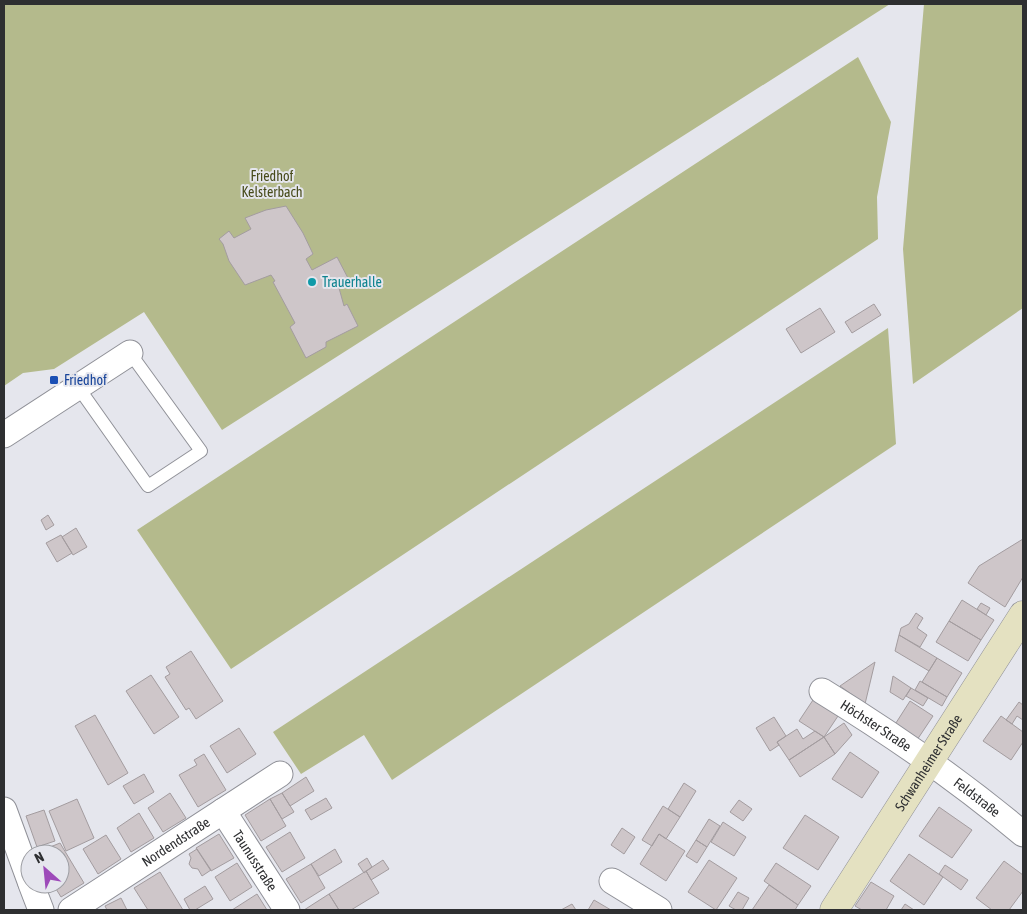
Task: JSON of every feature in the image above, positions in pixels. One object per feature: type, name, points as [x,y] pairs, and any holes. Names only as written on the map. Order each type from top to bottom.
[{"type":"street","points":[[4,435],[130,353]]},
{"type":"street","name":"Schwanheimer Straße","points":[[834,910],[1023,615]]},
{"type":"street","name":"Höchster Straße","points":[[822,691],[872,722],[928,761]]},
{"type":"street","name":"Feldstraße","points":[[928,761],[995,810],[1023,834]]},
{"type":"street","name":"Nordendstraße","points":[[71,910],[280,774]]},
{"type":"street","points":[[4,810],[20,853]]},
{"type":"street","name":"Taunusstraße","points":[[224,811],[287,910]]},
{"type":"street","points":[[612,881],[659,910]]},
{"type":"street","points":[[35,894],[41,910]]},
{"type":"lane","points":[[78,387],[148,486],[201,451],[130,353]]},
{"type":"green space","name":"Friedhof Kelsterbach","points":[[4,4],[890,4],[222,430],[144,312],[54,369],[23,373],[4,386]]},
{"type":"green space","points":[[924,4],[1023,4],[1023,308],[913,384],[903,249]]},
{"type":"green space","points":[[858,57],[891,122],[877,197],[878,239],[231,669],[137,530]]},
{"type":"green space","points":[[888,328],[896,444],[392,780],[364,735],[301,774],[273,732]]},
{"type":"building","name":"Trauerhalle","points":[[286,206],[303,233],[313,254],[306,259],[312,270],[337,257],[350,282],[339,288],[344,306],[347,304],[358,326],[326,342],[326,347],[306,358],[290,327],[295,323],[271,275],[245,285],[229,261],[223,244],[219,239],[229,231],[234,238],[251,229],[245,218],[266,210]]},
{"type":"building","points":[[874,304],[881,315],[852,333],[845,322]]},
{"type":"building","points":[[820,308],[835,332],[801,353],[786,329]]},
{"type":"building","points":[[48,515],[54,525],[46,530],[41,520]]},
{"type":"building","points":[[76,528],[87,547],[73,555],[62,537]]},
{"type":"building","points":[[61,535],[72,553],[57,562],[46,543]]},
{"type":"building","points":[[1023,539],[1023,577],[1005,607],[968,583],[979,566]]},
{"type":"building","points":[[962,600],[994,620],[981,640],[949,621]]},
{"type":"building","points":[[981,603],[990,608],[986,615],[977,609]]},
{"type":"building","points":[[916,613],[923,618],[917,628],[927,635],[920,647],[899,635],[901,628],[909,624]]},
{"type":"building","points":[[949,621],[981,640],[968,661],[936,642]]},
{"type":"building","points":[[899,635],[937,658],[929,671],[895,651]]},
{"type":"building","points":[[191,651],[223,701],[196,719],[189,708],[186,710],[165,677],[170,674],[166,667]]},
{"type":"building","points":[[937,658],[962,673],[947,697],[922,682]]},
{"type":"building","points":[[875,662],[865,704],[840,686]]},
{"type":"building","points":[[151,675],[179,717],[154,734],[126,691]]},
{"type":"building","points":[[893,676],[911,688],[903,700],[890,692]]},
{"type":"building","points":[[920,681],[947,697],[942,706],[915,690]]},
{"type":"building","points":[[911,688],[928,698],[923,706],[906,696]]},
{"type":"building","points":[[815,697],[840,713],[824,737],[799,721]]},
{"type":"building","points":[[910,701],[933,716],[917,740],[894,726]]},
{"type":"building","points":[[1019,702],[1023,705],[1023,720],[1017,716],[1012,724],[1006,720]]},
{"type":"building","points":[[95,715],[128,773],[108,785],[75,726]]},
{"type":"building","points":[[1001,716],[1023,732],[1023,742],[1011,760],[983,741]]},
{"type":"building","points":[[774,717],[786,736],[777,742],[779,745],[770,751],[756,728]]},
{"type":"building","points":[[844,723],[852,735],[835,754],[824,737]]},
{"type":"building","points":[[239,728],[256,754],[227,773],[210,746]]},
{"type":"building","points":[[797,729],[803,739],[815,731],[824,737],[789,760],[777,742]]},
{"type":"building","points":[[824,737],[835,754],[800,777],[789,760]]},
{"type":"building","points":[[850,752],[879,772],[862,798],[832,779]]},
{"type":"building","points":[[204,754],[226,790],[198,807],[179,775],[197,765],[194,760]]},
{"type":"building","points":[[144,774],[154,792],[134,804],[123,786]]},
{"type":"building","points":[[306,777],[314,791],[290,806],[282,793]]},
{"type":"building","points":[[684,783],[696,791],[680,817],[668,809]]},
{"type":"building","points":[[170,793],[186,818],[163,832],[148,808]]},
{"type":"building","points":[[282,793],[294,812],[282,819],[270,799]]},
{"type":"building","points":[[326,798],[332,808],[311,820],[305,810]]},
{"type":"building","points":[[77,799],[94,838],[70,849],[70,844],[63,844],[49,811]]},
{"type":"building","points":[[270,799],[286,826],[261,841],[245,815]]},
{"type":"building","points":[[739,800],[752,809],[743,821],[730,812]]},
{"type":"building","points":[[663,806],[680,817],[666,839],[659,834],[652,846],[642,840]]},
{"type":"building","points":[[939,807],[972,830],[952,858],[919,836]]},
{"type":"building","points":[[44,810],[55,841],[46,844],[36,844],[26,816]]},
{"type":"building","points":[[139,813],[154,838],[131,852],[117,828]]},
{"type":"building","points":[[805,815],[839,837],[818,870],[783,848]]},
{"type":"building","points":[[709,819],[720,826],[707,847],[696,840]]},
{"type":"building","points":[[723,822],[746,837],[734,856],[711,842]]},
{"type":"building","points":[[622,828],[635,837],[624,854],[611,845]]},
{"type":"building","points":[[290,832],[305,858],[282,872],[266,847]]},
{"type":"building","points":[[219,834],[234,858],[211,871],[196,848]]},
{"type":"building","points":[[659,834],[685,851],[666,881],[640,864]]},
{"type":"building","points":[[106,835],[121,859],[98,874],[83,849]]},
{"type":"building","points":[[696,840],[707,847],[697,863],[686,856]]},
{"type":"building","points":[[197,849],[211,870],[202,876],[198,869],[192,868],[189,864],[191,858],[189,854]]},
{"type":"building","points":[[335,849],[342,862],[319,876],[311,864]]},
{"type":"building","points":[[909,854],[943,877],[924,905],[890,881]]},
{"type":"building","points":[[367,858],[372,867],[364,873],[358,864]]},
{"type":"building","points":[[70,860],[84,883],[70,892]]},
{"type":"building","points":[[383,860],[389,869],[371,880],[366,871]]},
{"type":"building","points":[[709,860],[737,878],[716,910],[688,892]]},
{"type":"building","points":[[1004,861],[1023,875],[1023,891],[1009,910],[992,910],[976,898]]},
{"type":"building","points":[[237,863],[252,887],[230,901],[215,877]]},
{"type":"building","points":[[776,863],[811,886],[798,905],[764,881]]},
{"type":"building","points":[[311,864],[325,888],[301,903],[286,879]]},
{"type":"building","points":[[945,865],[968,880],[961,890],[939,874]]},
{"type":"building","points":[[366,871],[379,893],[351,910],[339,910],[329,894]]},
{"type":"building","points":[[160,872],[183,910],[148,910],[134,888]]},
{"type":"building","points":[[871,882],[894,896],[886,910],[862,910],[855,906]]},
{"type":"building","points":[[769,885],[798,905],[795,910],[752,910]]},
{"type":"building","points":[[205,886],[213,899],[195,910],[190,910],[184,899]]},
{"type":"building","points":[[738,892],[749,898],[742,910],[736,910],[729,906]]},
{"type":"building","points":[[257,894],[267,910],[232,910]]},
{"type":"building","points":[[329,894],[339,910],[304,910]]},
{"type":"building","points":[[121,898],[127,910],[107,910],[105,906]]},
{"type":"building","points":[[594,900],[611,910],[588,910]]},
{"type":"building","points":[[572,904],[576,910],[561,910]]},
{"type":"building","points":[[905,904],[914,910],[901,910]]},
{"type":"place","name":"Trauerhalle","points":[[312,282]]},
{"type":"place","name":"Friedhof","points":[[54,380]]}]
